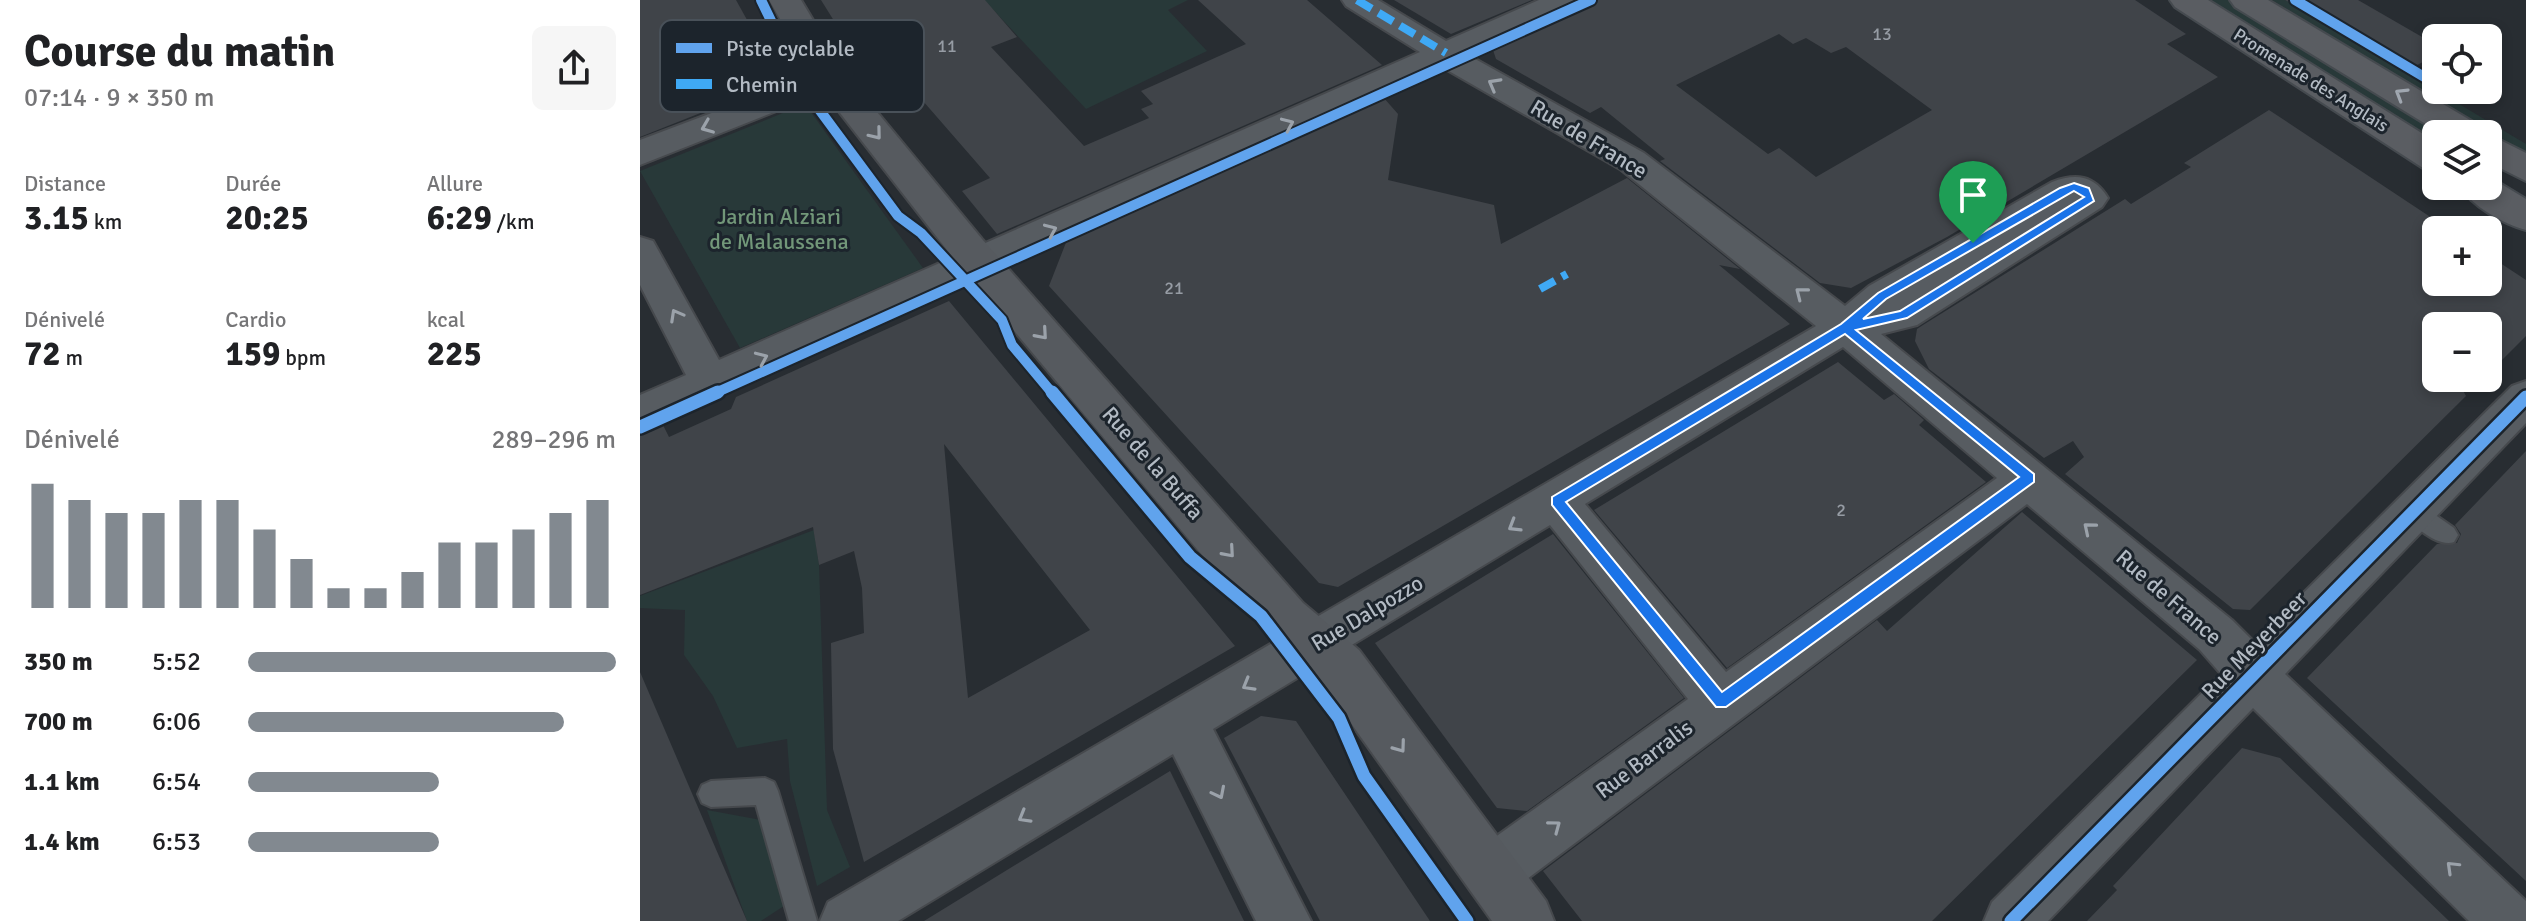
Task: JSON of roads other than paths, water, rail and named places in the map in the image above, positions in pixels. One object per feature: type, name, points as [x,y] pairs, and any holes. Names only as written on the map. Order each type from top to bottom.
[{"type":"main road","name":"Promenade des Anglais","points":[[2186,0],[2422,150]]},
{"type":"main road","name":"Promenade des Anglais","points":[[2246,0],[2445,120]]},
{"type":"main road","points":[[2502,154],[2526,169]]},
{"type":"main road","points":[[2500,200],[2526,217]]},
{"type":"street","name":"Rue de la Buffa","points":[[785,0],[797,20]]},
{"type":"street","name":"Rue de France","points":[[1357,0],[1475,73],[1632,161],[1845,327],[2216,635],[2251,673],[2508,921]]},
{"type":"street","points":[[640,413],[1564,0]]},
{"type":"street","points":[[640,153],[744,112]]},
{"type":"street","name":"Rue de la Buffa","points":[[859,112],[980,262],[1286,619],[1341,667],[1526,921]]},
{"type":"street","points":[[2074,187],[2085,191],[2090,198],[1903,315],[1845,327],[1882,296],[2064,191],[2074,187]]},
{"type":"street","points":[[640,250],[710,382]]},
{"type":"street","name":"Rue Dalpozzo","points":[[847,921],[1845,327]]},
{"type":"street","name":"Rue Meyerbeer","points":[[2011,921],[2251,673],[2430,522],[2526,397]]},
{"type":"street","name":"Rue Barralis","points":[[1492,872],[2029,478]]},
{"type":"street","points":[[1557,501],[1721,702]]},
{"type":"street","points":[[1184,723],[1284,921]]},
{"type":"lane","points":[[711,794],[765,791],[803,921]]},
{"type":"park label","name":"Jardin Alziari de Malaussena","points":[[779,228]]}]
